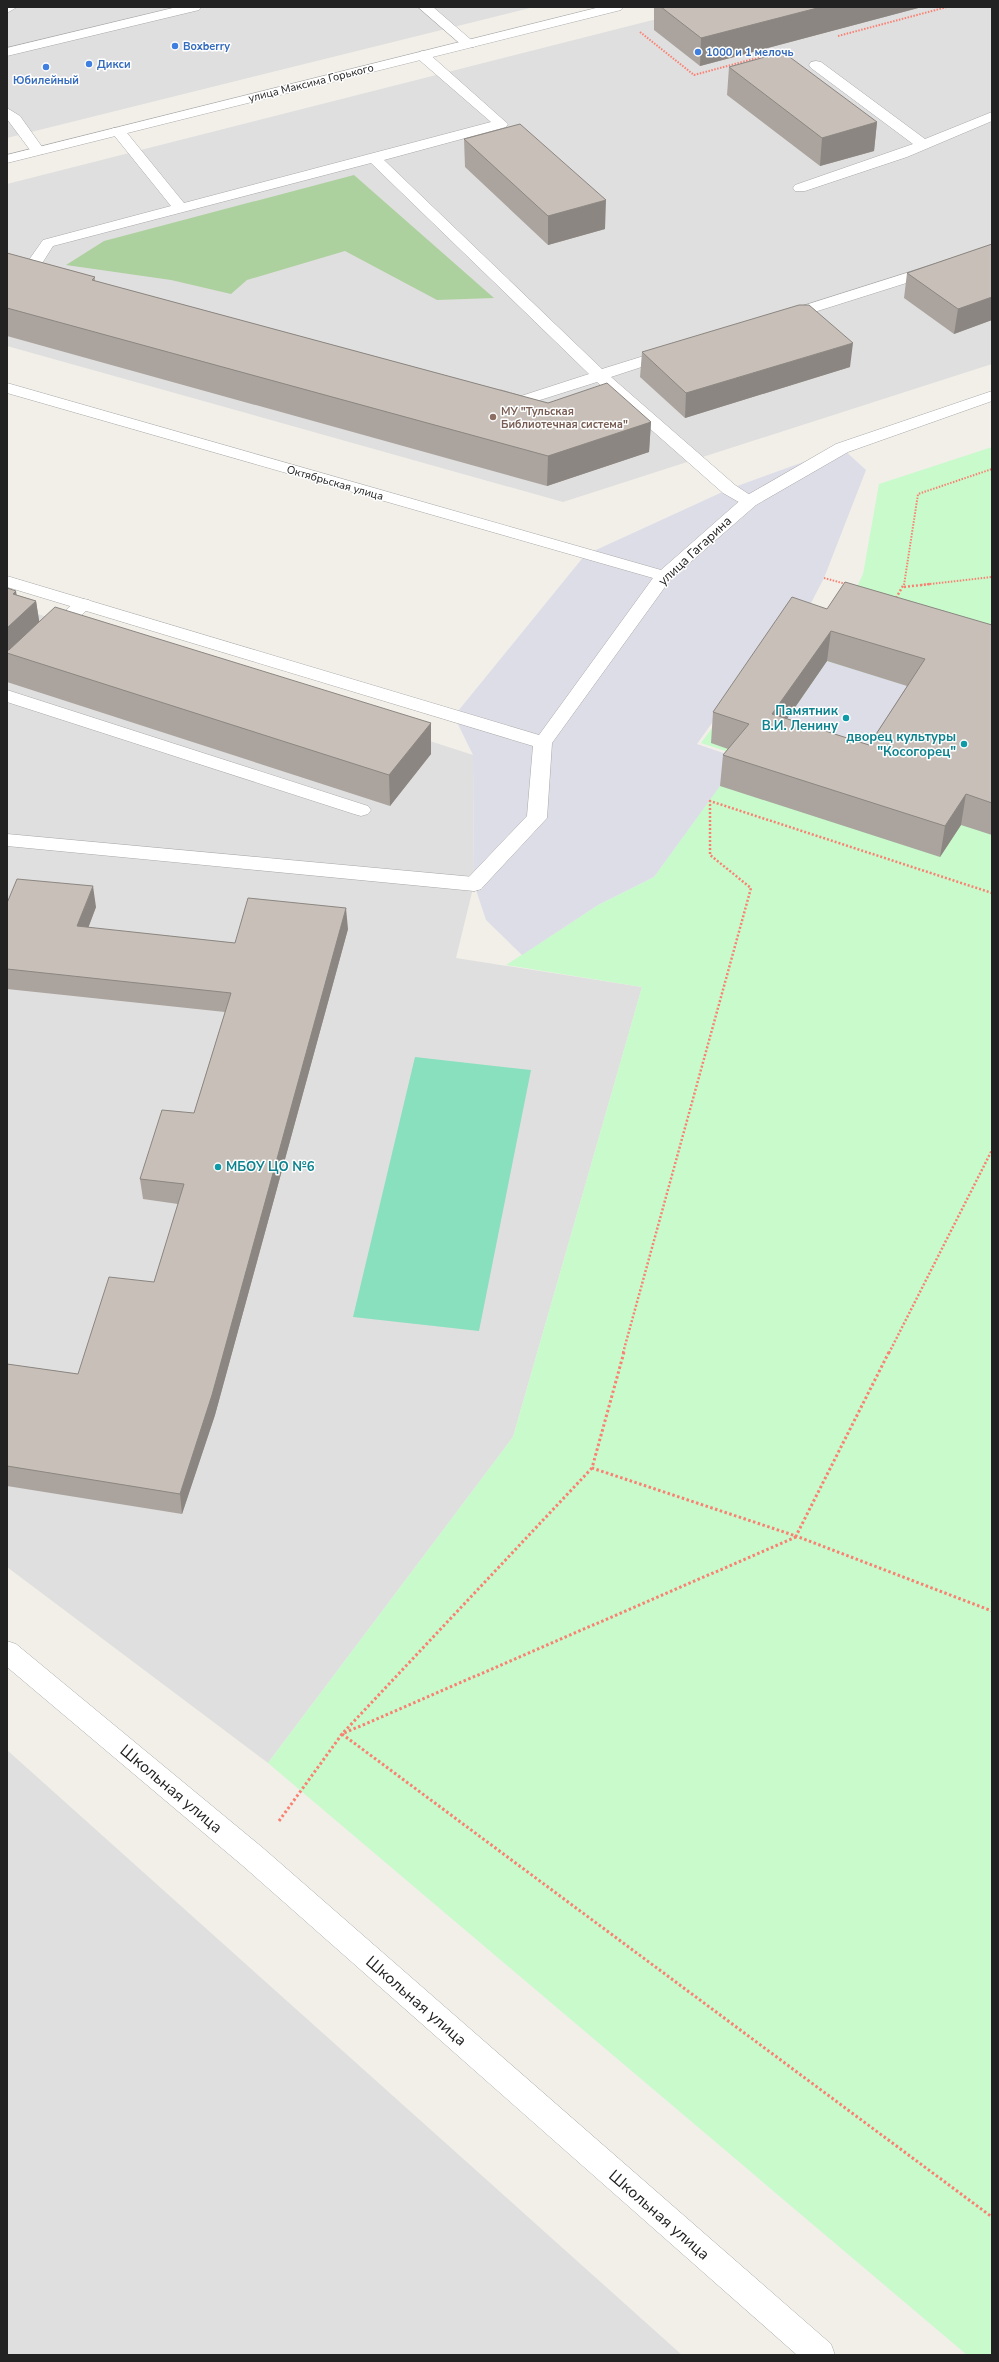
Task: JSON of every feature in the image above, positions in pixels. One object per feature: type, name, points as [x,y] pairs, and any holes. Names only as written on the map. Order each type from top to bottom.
[{"type":"street","points":[[7,52],[194,7]]},
{"type":"street","points":[[425,7],[469,44]]},
{"type":"street","name":"улица Максима Горького","points":[[7,159],[616,7]]},
{"type":"street","points":[[70,277],[32,267],[48,244],[501,124],[422,55]]},
{"type":"street","points":[[816,65],[924,144]]},
{"type":"street","points":[[7,112],[15,119],[38,151]]},
{"type":"street","points":[[800,188],[924,144],[992,116]]},
{"type":"street","points":[[118,131],[181,209]]},
{"type":"street","points":[[374,158],[599,375],[729,489],[750,501]]},
{"type":"street","points":[[765,323],[992,251]]},
{"type":"street","points":[[483,390],[521,401],[682,349]]},
{"type":"street","name":"Октябрьская улица","points":[[7,388],[664,576]]},
{"type":"street","name":"улица Гагарина","points":[[543,743],[664,576],[750,501],[842,448],[992,396]]},
{"type":"street","points":[[7,581],[543,743],[537,818],[474,884],[7,840]]},
{"type":"street","points":[[7,675],[82,604]]},
{"type":"street","points":[[7,696],[361,810]]},
{"type":"street","name":"Школьная улица","points":[[7,1652],[253,1857],[589,2154],[820,2355]]},
{"type":"path","points":[[832,38],[947,7]]},
{"type":"path","points":[[639,31],[694,75],[786,50]]},
{"type":"path","points":[[896,598],[904,587],[918,494],[992,469]]},
{"type":"path","points":[[904,587],[992,577]]},
{"type":"path","points":[[824,578],[850,585]]},
{"type":"path","points":[[889,596],[903,600]]},
{"type":"path","points":[[253,1857],[342,1734],[592,1468],[752,888],[710,855],[710,802],[992,893]]},
{"type":"path","points":[[342,1734],[796,1536],[992,1150]]},
{"type":"path","points":[[592,1468],[796,1536],[992,1612]]},
{"type":"path","points":[[342,1734],[992,2217]]},
{"type":"shaded area","points":[[7,7],[534,7],[7,138]]},
{"type":"shaded area","points":[[704,7],[992,7],[992,364],[563,502],[7,346],[7,184]]},
{"type":"shaded area","points":[[842,448],[866,470],[824,578],[811,603],[784,623],[697,744],[738,758],[720,786],[654,877],[598,905],[522,955],[486,920],[474,884],[473,755],[454,716],[585,555],[729,489]]},
{"type":"shaded area","points":[[7,604],[473,755],[474,884],[456,958],[642,987],[513,1437],[268,1763],[7,1567]]},
{"type":"shaded area","points":[[827,661],[921,690],[865,775],[769,745]]},
{"type":"shaded area","points":[[7,1750],[682,2355],[7,2355]]},
{"type":"green space","points":[[354,175],[494,298],[437,300],[345,251],[247,280],[231,294],[171,280],[66,265],[104,241]]},
{"type":"green space","points":[[992,447],[992,2355],[967,2355],[268,1763],[513,1437],[642,987],[506,965],[598,905],[654,877],[741,756],[701,743],[788,625],[824,636],[857,587],[863,574],[879,484]]},
{"type":"green space","points":[[415,1057],[531,1070],[479,1331],[353,1317]]},
{"type":"building","points":[[661,7],[821,7],[701,38]]},
{"type":"building","points":[[783,52],[877,122],[822,138],[729,67]]},
{"type":"building","points":[[520,124],[606,200],[548,216],[464,139]]},
{"type":"building","points":[[992,244],[992,297],[958,309],[907,273]]},
{"type":"building","points":[[7,253],[95,277],[92,280],[548,403],[607,383],[651,422],[548,456],[7,308]]},
{"type":"building","points":[[799,305],[809,305],[853,343],[686,393],[642,352]]},
{"type":"building","points":[[845,582],[992,625],[992,803],[966,794],[945,826],[723,755],[749,724],[713,712],[792,597],[827,609]],"holes":[[[831,631],[925,659],[869,745],[772,714]]]},
{"type":"building","points":[[7,588],[16,591],[13,594],[36,601],[7,628]]},
{"type":"building","points":[[55,607],[431,723],[389,775],[7,653],[7,650],[9,650]]},
{"type":"building","name":"МБОУ ЦО №6","points":[[17,879],[93,886],[77,926],[235,943],[248,898],[346,908],[212,1395],[180,1494],[7,1466],[7,1364],[78,1374],[109,1277],[154,1282],[184,1184],[140,1179],[162,1110],[194,1113],[231,993],[7,969],[7,903]]},
{"type":"place","name":"Boxberry","points":[[175,46]]},
{"type":"place","name":"1000 и 1 мелочь","points":[[698,52]]},
{"type":"place","name":"Дикси","points":[[89,64]]},
{"type":"place","name":"Юбилейный","points":[[46,67]]},
{"type":"place","name":"МУ \"Тульская Библиотечная система\"","points":[[493,417]]},
{"type":"place","name":"Памятник В.И. Ленину","points":[[846,718]]},
{"type":"place","name":"дворец культуры \"Косогорец\"","points":[[964,744]]},
{"type":"place","name":"МБОУ ЦО №6","points":[[218,1167]]}]
